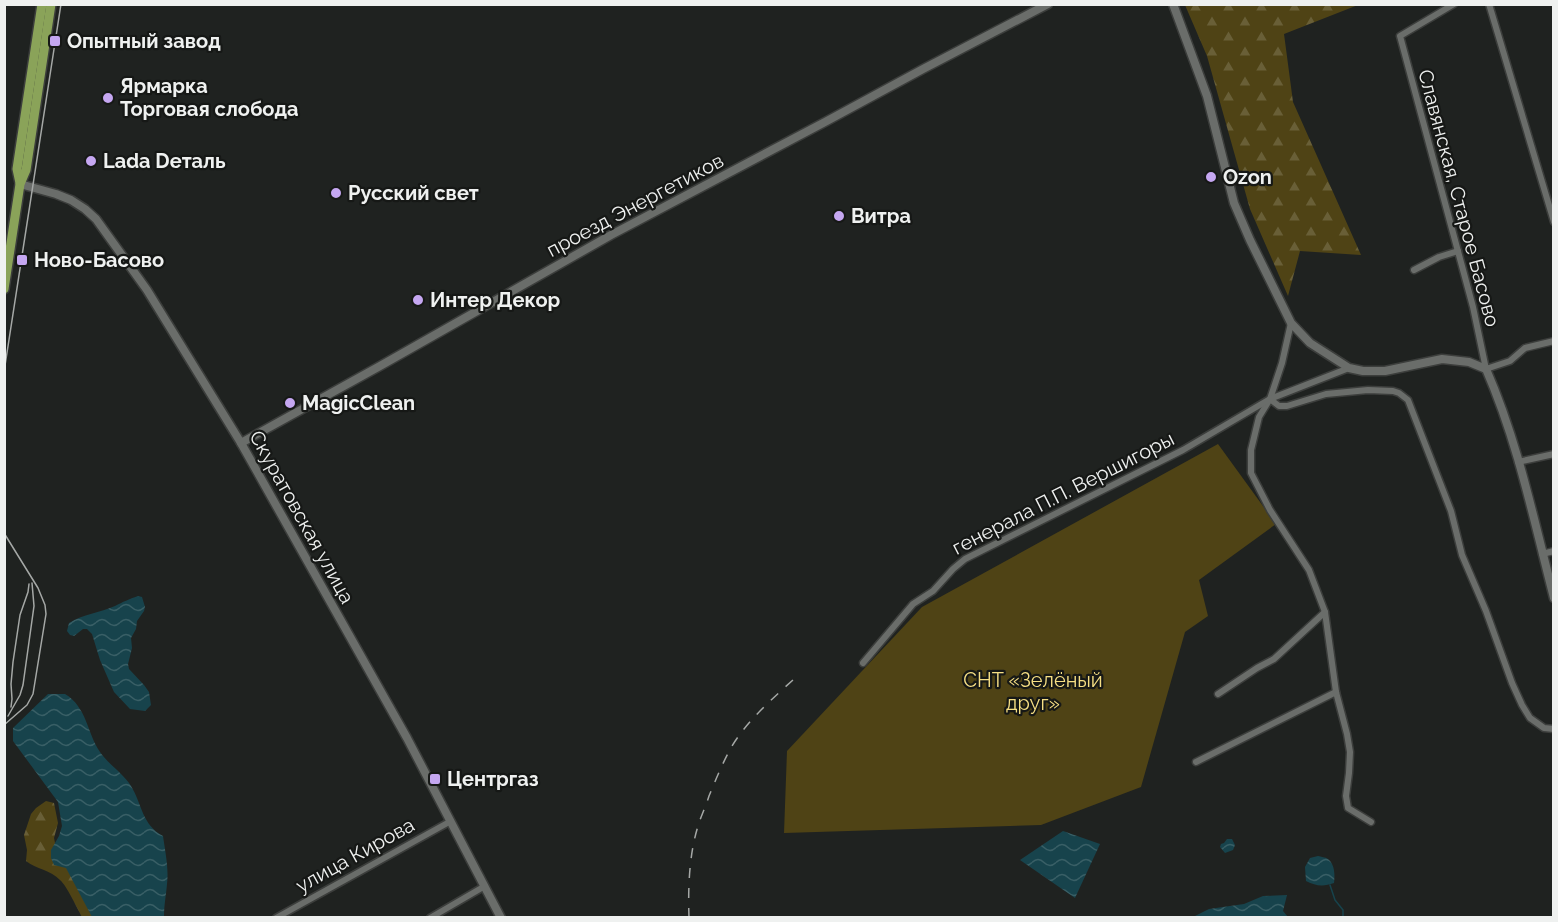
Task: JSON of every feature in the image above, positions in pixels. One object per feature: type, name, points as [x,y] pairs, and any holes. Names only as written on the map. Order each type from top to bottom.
[{"type":"main road","points":[[42,4],[43,31]]},
{"type":"main road","points":[[4,288],[8,240],[20,184],[17,169],[43,31],[51,4]]},
{"type":"street","name":"проезд Энергетиков","points":[[241,443],[611,235],[1048,4]]},
{"type":"street","points":[[1173,4],[1207,96],[1234,203],[1291,323],[1310,343],[1349,368],[1363,371],[1386,371],[1442,359],[1469,362],[1486,369],[1510,362],[1525,348],[1554,341]]},
{"type":"street","name":"Славянская, Старое Басово","points":[[1454,4],[1400,36],[1473,307],[1486,369]]},
{"type":"street","points":[[1489,4],[1554,222]]},
{"type":"street","name":"Скуратовская улица","points":[[20,184],[71,200],[85,209],[96,219],[147,291],[241,443],[403,730],[501,918]]},
{"type":"street","points":[[1546,194],[1554,192]]},
{"type":"street","points":[[1414,270],[1439,257],[1458,251]]},
{"type":"street","points":[[1291,323],[1282,363],[1270,399],[1259,417],[1251,450],[1251,473],[1270,510],[1309,570],[1325,612],[1335,692],[1350,752],[1346,796],[1348,807],[1371,822]]},
{"type":"street","name":"генерала П.П. Вершигоры","points":[[863,663],[913,604],[933,591],[965,559],[1183,450],[1270,399],[1349,368]]},
{"type":"street","points":[[1486,369],[1504,413],[1554,598]]},
{"type":"street","points":[[1270,399],[1279,406],[1284,406],[1326,394],[1368,390],[1393,391],[1408,400],[1451,511],[1465,564],[1486,611],[1512,683],[1530,718],[1544,728],[1554,729]]},
{"type":"street","points":[[1518,462],[1554,454]]},
{"type":"street","points":[[1542,554],[1554,551]]},
{"type":"street","points":[[1218,693],[1274,659],[1325,612]]},
{"type":"street","points":[[1196,762],[1335,692]]},
{"type":"street","name":"улица Кирова","points":[[276,918],[451,821]]},
{"type":"street","points":[[430,918],[485,886]]},
{"type":"green space","points":[[1185,5],[1358,5],[1284,34],[1293,102],[1361,255],[1300,251],[1288,296],[1250,209],[1207,56]]},
{"type":"green space","name":"СНТ «Зелёный друг»","points":[[1218,444],[1276,524],[1199,580],[1208,616],[1185,632],[1141,787],[1041,825],[784,833],[787,751],[922,607]]},
{"type":"green space","points":[[46,801],[54,803],[58,823],[54,838],[56,848],[97,917],[82,917],[60,880],[26,861],[27,850],[24,835],[31,814]]},
{"type":"water","points":[[138,596],[142,597],[145,607],[131,638],[132,648],[128,664],[129,669],[149,692],[151,705],[145,711],[130,709],[114,692],[92,634],[87,629],[83,629],[74,636],[67,631],[69,623],[74,620]]},
{"type":"water","points":[[48,694],[65,694],[78,706],[100,752],[128,781],[147,820],[163,836],[168,872],[164,917],[92,917],[66,868],[54,865],[51,850],[62,826],[58,802],[13,741],[13,728]]},
{"type":"water","points":[[1063,831],[1100,844],[1075,898],[1020,860]]},
{"type":"water","points":[[1227,839],[1232,839],[1235,845],[1233,850],[1225,853],[1220,847]]},
{"type":"water","points":[[1318,856],[1327,858],[1332,864],[1334,883],[1320,885],[1306,881],[1305,867],[1310,858]]},
{"type":"water","points":[[1287,895],[1283,911],[1288,917],[1193,917],[1209,909],[1244,904],[1263,896]]},
{"type":"waterway","points":[[1330,885],[1335,900],[1343,910],[1343,918]]},
{"type":"tram line","points":[[4,372],[61,4]]},
{"type":"tram line","points":[[4,533],[38,588],[46,614],[33,694],[27,705],[4,725]]},
{"type":"tram line","points":[[8,716],[23,685],[34,606],[32,583]]},
{"type":"tram line","points":[[11,707],[13,662],[20,615],[29,584]]},
{"type":"railway","points":[[689,918],[689,883],[695,837],[717,777],[732,746],[745,727],[794,679]]},
{"type":"place","name":"Опытный завод","points":[[55,41]]},
{"type":"place","name":"Ярмарка Торговая слобода","points":[[108,98]]},
{"type":"place","name":"Lada Dеталь","points":[[91,161]]},
{"type":"place","name":"Ozon","points":[[1211,177]]},
{"type":"place","name":"Русский свет","points":[[336,193]]},
{"type":"place","name":"Витра","points":[[839,216]]},
{"type":"place","name":"Ново-Басово","points":[[22,260]]},
{"type":"place","name":"Интер Декор","points":[[418,300]]},
{"type":"place","name":"MagicClean","points":[[290,403]]},
{"type":"place","name":"Центргаз","points":[[435,779]]}]
